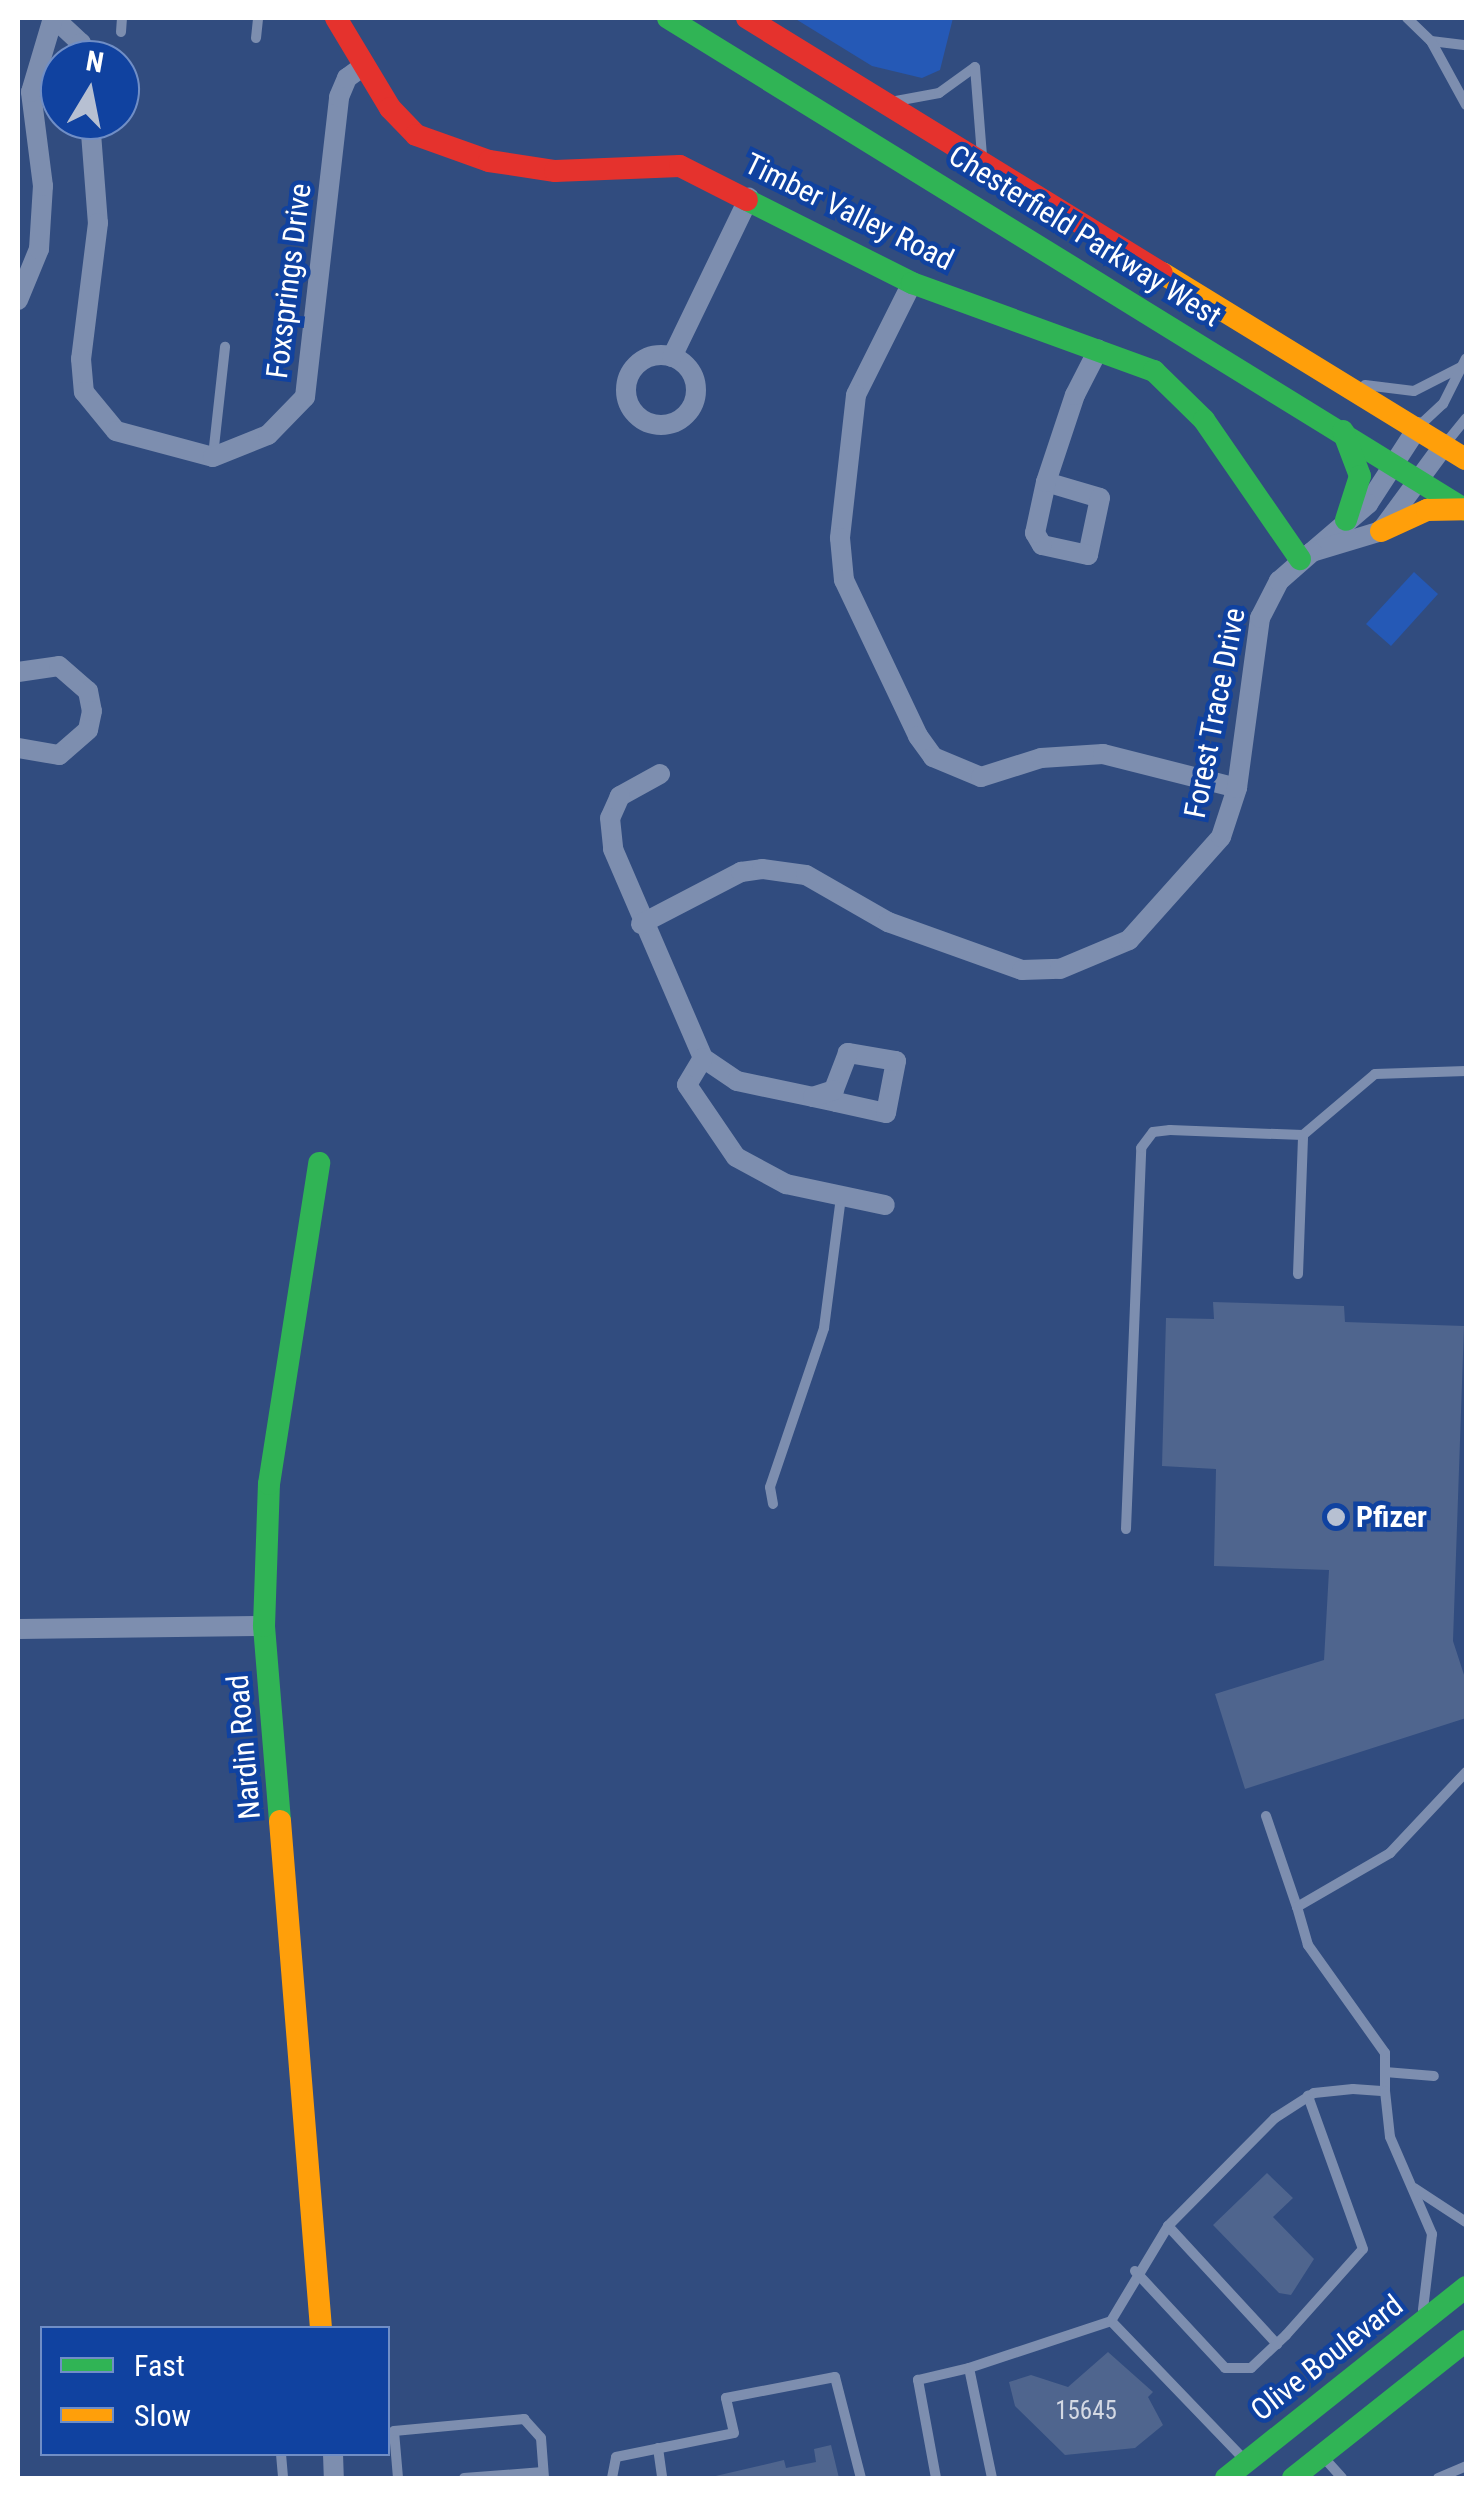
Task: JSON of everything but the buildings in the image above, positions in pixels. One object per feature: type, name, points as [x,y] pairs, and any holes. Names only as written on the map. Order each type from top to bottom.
[{"type":"street","points":[[18,300],[39,249],[44,186],[30,92],[53,18],[78,40]]},
{"type":"street","name":"Timber Valley Road","points":[[336,18],[416,135],[454,150],[554,170],[680,166],[912,283],[1154,371],[1182,394],[1306,555]]},
{"type":"street","name":"Chesterfield Parkway West","points":[[668,18],[1420,476],[1466,510]]},
{"type":"street","name":"Chesterfield Parkway West","points":[[747,18],[1466,459]]},
{"type":"street","name":"Foxsprings Drive","points":[[213,457],[268,435],[305,396],[339,97],[347,78],[365,65]]},
{"type":"street","points":[[92,140],[98,223],[80,359],[84,392],[116,431],[213,457]]},
{"type":"street","points":[[672,356],[748,198]]},
{"type":"street","points":[[912,283],[856,395],[840,538],[844,580],[918,736],[932,757],[981,777],[1041,758],[1103,754],[1237,788]]},
{"type":"street","points":[[1046,482],[1098,350]]},
{"type":"street","name":"Forest Trace Drive","points":[[641,924],[741,872],[784,870],[888,922],[992,961],[1060,969],[1128,940],[1184,886],[1221,837],[1237,788],[1260,618],[1306,555],[1368,504],[1418,427]]},
{"type":"street","points":[[1342,430],[1360,476],[1346,520]]},
{"type":"street","points":[[1380,531],[1445,444]]},
{"type":"street","points":[[1306,555],[1380,531],[1427,510],[1466,510]]},
{"type":"street","points":[[18,672],[59,666],[88,691],[92,711],[88,730],[59,755],[18,748]]},
{"type":"street","points":[[660,774],[620,796],[610,818],[620,879],[703,1058],[737,1081],[812,1097]]},
{"type":"street","points":[[703,1058],[687,1084],[736,1157],[786,1184],[885,1205]]},
{"type":"street","name":"Nardin Road","points":[[318,1163],[269,1484],[264,1626],[321,2326]]},
{"type":"street","points":[[18,1630],[264,1626]]},
{"type":"street","name":"Olive Boulevard","points":[[1226,2478],[1466,2287]]},
{"type":"street","points":[[1293,2478],[1466,2341]]},
{"type":"lane","points":[[121,32],[122,18]]},
{"type":"lane","points":[[256,38],[258,18]]},
{"type":"lane","points":[[1406,19],[1431,41],[1466,105]]},
{"type":"lane","points":[[1431,41],[1466,45]]},
{"type":"lane","points":[[887,102],[939,93],[975,68],[972,115],[983,162]]},
{"type":"lane","points":[[213,457],[225,347]]},
{"type":"lane","points":[[1345,382],[1414,390],[1465,362]]},
{"type":"lane","points":[[1418,427],[1443,404],[1465,362]]},
{"type":"lane","points":[[1445,444],[1466,418]]},
{"type":"lane","points":[[1126,1529],[1142,1148],[1153,1132],[1303,1135],[1375,1074],[1466,1070]]},
{"type":"lane","points":[[1298,1274],[1303,1135]]},
{"type":"lane","points":[[773,1504],[770,1487],[824,1328],[841,1196]]},
{"type":"lane","points":[[1297,1907],[1390,1853],[1466,1772]]},
{"type":"lane","points":[[1266,1816],[1308,1945],[1385,2053],[1390,2138],[1414,2188],[1433,2250],[1421,2322]]},
{"type":"lane","points":[[1385,2072],[1434,2076]]},
{"type":"lane","points":[[936,2478],[918,2380],[969,2368],[1111,2321],[1135,2271],[1168,2226],[1275,2118],[1308,2096],[1385,2091]]},
{"type":"lane","points":[[1135,2271],[1224,2368],[1251,2368],[1277,2344],[1363,2249],[1308,2096]]},
{"type":"lane","points":[[1414,2188],[1466,2222]]},
{"type":"lane","points":[[1168,2226],[1277,2344]]},
{"type":"lane","points":[[1111,2321],[1247,2461]]},
{"type":"lane","points":[[969,2368],[992,2478]]},
{"type":"lane","points":[[612,2478],[616,2456],[734,2434],[726,2398],[835,2378],[861,2478]]},
{"type":"lane","points":[[398,2478],[394,2431],[524,2419],[541,2438],[544,2475],[464,2478]]},
{"type":"lane","points":[[658,2448],[662,2478]]},
{"type":"lane","points":[[1322,2455],[1342,2478]]},
{"type":"lane","points":[[1438,2478],[1466,2466]]},
{"type":"shaded area","points":[[794,18],[953,18],[940,70],[922,78],[872,66]]},
{"type":"shaded area","points":[[1414,572],[1438,594],[1391,646],[1366,624]]},
{"type":"traffic: fast","points":[[668,18],[1466,510]]},
{"type":"traffic: fast","points":[[747,200],[912,283],[1154,371],[1204,420],[1300,559]]},
{"type":"traffic: fast","points":[[1343,431],[1360,476],[1346,520]]},
{"type":"traffic: fast","points":[[280,1821],[264,1626],[269,1484],[319,1163]]},
{"type":"traffic: fast","points":[[1226,2478],[1466,2287]]},
{"type":"traffic: fast","points":[[1293,2478],[1466,2341]]},
{"type":"traffic: slow","points":[[1162,273],[1466,459]]},
{"type":"traffic: slow","points":[[1381,531],[1427,510],[1466,509]]},
{"type":"traffic: slow","points":[[280,1821],[321,2326]]},
{"type":"traffic: jam","points":[[336,18],[390,108],[416,135],[489,161],[555,171],[680,166],[747,200]]},
{"type":"traffic: jam","points":[[747,18],[1162,273]]},
{"type":"place","name":"Pfizer","points":[[1336,1517]]}]
